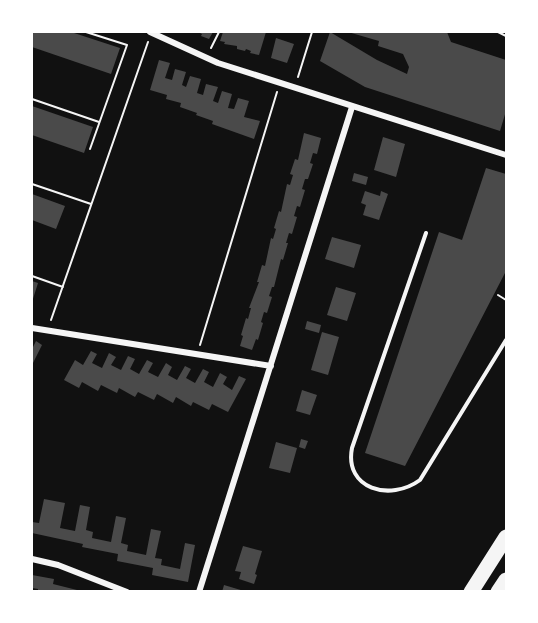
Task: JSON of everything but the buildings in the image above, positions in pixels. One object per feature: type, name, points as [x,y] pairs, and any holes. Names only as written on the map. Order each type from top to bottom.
[{"type":"highway","points":[[471,591],[507,537]]},
{"type":"highway","points":[[498,591],[507,580]]},
{"type":"street","points":[[150,32],[207,58],[279,83],[507,155]]},
{"type":"street","points":[[199,591],[352,107]]},
{"type":"street","points":[[32,328],[272,366]]},
{"type":"street","points":[[32,559],[58,565],[113,589],[127,591]]},
{"type":"lane","points":[[426,232],[352,448],[351,463],[356,474],[368,485],[387,492],[401,490],[420,480],[507,340]]},
{"type":"path","points":[[86,32],[127,45],[90,149]]},
{"type":"path","points":[[47,331],[150,32]]},
{"type":"path","points":[[207,58],[219,32]]},
{"type":"path","points":[[294,88],[312,32]]},
{"type":"path","points":[[498,32],[507,36]]},
{"type":"path","points":[[197,353],[279,83]]},
{"type":"path","points":[[32,99],[99,122]]},
{"type":"path","points":[[32,184],[92,204]]},
{"type":"path","points":[[32,276],[63,287]]},
{"type":"path","points":[[498,295],[507,300]]}]
